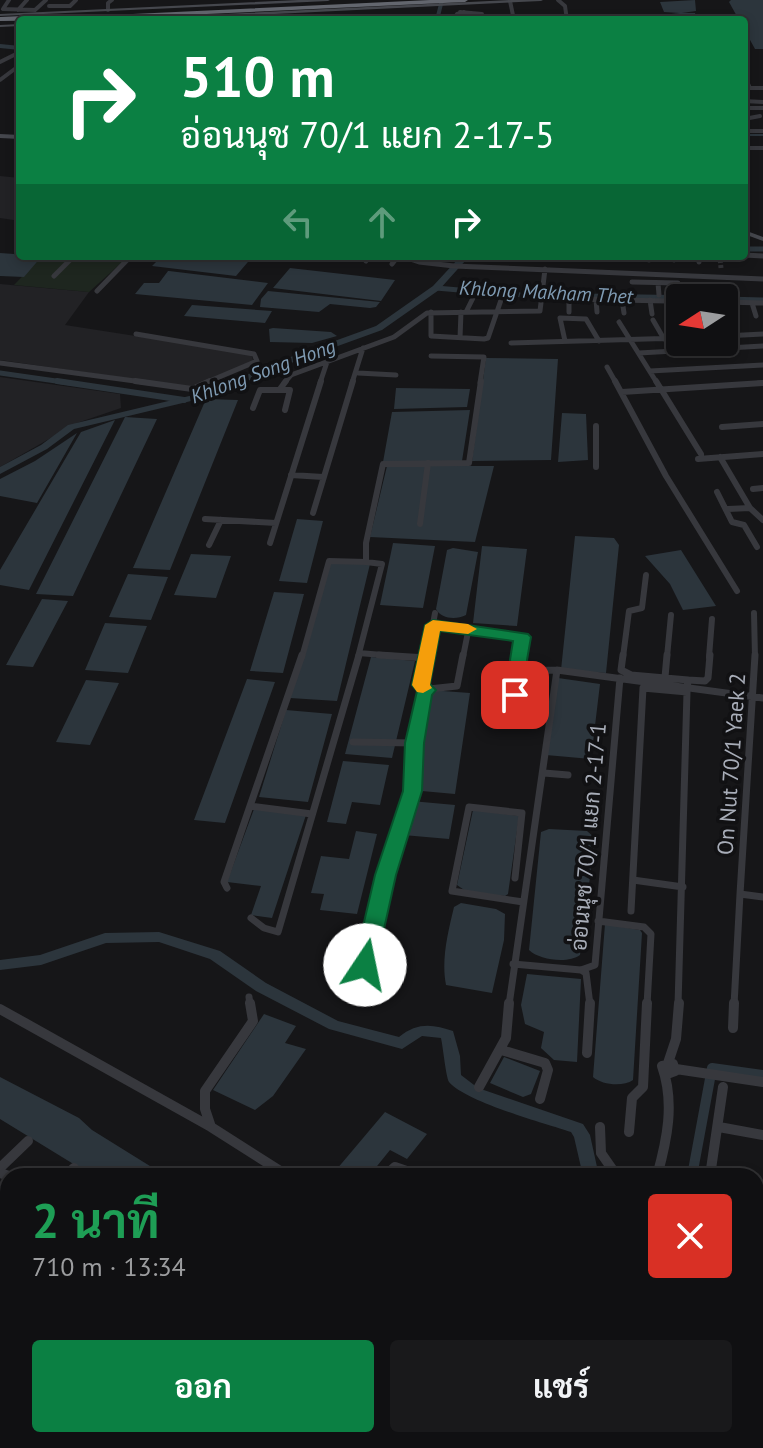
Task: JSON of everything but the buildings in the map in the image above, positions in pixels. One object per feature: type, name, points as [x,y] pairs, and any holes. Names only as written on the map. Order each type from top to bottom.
[{"type":"highway","points":[[132,16],[466,2]]},
{"type":"highway","points":[[251,16],[417,14]]},
{"type":"main road","points":[[28,16],[112,4],[328,0]]},
{"type":"main road","points":[[466,2],[541,0]]},
{"type":"main road","points":[[354,16],[417,14],[434,3]]},
{"type":"street","points":[[9,0],[3,9],[16,17]]},
{"type":"street","points":[[23,16],[37,10],[46,0]]},
{"type":"street","points":[[58,0],[50,6],[61,9],[76,0]]},
{"type":"street","points":[[103,0],[112,4]]},
{"type":"street","points":[[459,16],[470,10],[466,2]]},
{"type":"street","points":[[459,16],[481,16]]},
{"type":"street","points":[[748,86],[753,102]]},
{"type":"street","points":[[750,91],[763,88]]},
{"type":"street","points":[[748,101],[763,102]]},
{"type":"street","points":[[748,118],[760,115],[763,129]]},
{"type":"street","points":[[748,255],[763,256]]},
{"type":"street","points":[[752,255],[753,264]]},
{"type":"street","points":[[54,276],[70,260]]},
{"type":"street","points":[[97,291],[127,260]]},
{"type":"street","points":[[392,264],[396,260]]},
{"type":"street","points":[[421,260],[469,266],[545,269],[666,287]]},
{"type":"street","points":[[718,268],[720,277]]},
{"type":"street","points":[[280,389],[287,378],[328,359],[394,337],[431,312],[540,311],[545,308],[545,269]]},
{"type":"street","points":[[695,284],[720,277],[763,279]]},
{"type":"street","points":[[633,294],[632,278],[666,284]]},
{"type":"street","points":[[696,278],[696,284]]},
{"type":"street","points":[[659,295],[660,281]]},
{"type":"street","points":[[460,338],[464,312],[473,298]]},
{"type":"street","points":[[569,312],[569,299],[666,301]]},
{"type":"street","points":[[596,299],[597,312]]},
{"type":"street","points":[[431,312],[431,336],[488,338],[501,300]]},
{"type":"street","points":[[622,300],[624,313]]},
{"type":"street","points":[[511,343],[664,339],[653,317],[650,300]]},
{"type":"street","points":[[738,302],[763,303]]},
{"type":"street","points":[[752,303],[756,316]]},
{"type":"street","points":[[565,341],[558,318],[586,319],[599,341]]},
{"type":"street","points":[[619,322],[700,456],[763,454]]},
{"type":"street","points":[[0,363],[192,389],[257,361],[254,354],[248,352],[136,334]]},
{"type":"street","points":[[738,335],[763,334]]},
{"type":"street","points":[[639,353],[763,346]]},
{"type":"street","points":[[313,513],[358,373],[363,348]]},
{"type":"street","points":[[366,562],[366,543],[383,464],[469,463],[484,357],[431,356]]},
{"type":"street","points":[[270,543],[328,359]]},
{"type":"street","points":[[650,371],[763,365]]},
{"type":"street","points":[[607,367],[666,476],[737,591]]},
{"type":"street","points":[[358,373],[396,375]]},
{"type":"street","points":[[622,392],[763,383]]},
{"type":"street","points":[[253,408],[260,390],[280,389],[291,391],[285,410]]},
{"type":"street","points":[[722,427],[763,424]]},
{"type":"street","points":[[596,426],[596,467]]},
{"type":"street","points":[[720,457],[750,508],[763,520]]},
{"type":"street","points":[[420,524],[428,463]]},
{"type":"street","points":[[291,475],[323,477]]},
{"type":"street","points":[[753,489],[763,488]]},
{"type":"street","points":[[717,492],[732,522],[745,527],[757,547]]},
{"type":"street","points":[[728,509],[750,508]]},
{"type":"street","points":[[205,519],[276,523]]},
{"type":"street","points":[[209,545],[221,520]]},
{"type":"street","points":[[227,888],[224,882],[307,641],[329,561],[382,564],[278,932],[264,928],[251,918]]},
{"type":"street","points":[[646,575],[642,608],[629,611],[621,670],[627,674],[665,677],[688,686]]},
{"type":"street","points":[[427,690],[421,685],[435,613]]},
{"type":"street","name":"On Nut 70/1 Yaek 2","points":[[733,1028],[752,696],[759,685],[754,613]]},
{"type":"street","points":[[665,677],[671,615]]},
{"type":"street","points":[[631,911],[643,688],[688,686],[708,678],[712,619]]},
{"type":"street","points":[[433,627],[522,637],[518,660],[521,671]]},
{"type":"street","points":[[376,991],[366,979],[365,965],[386,875],[413,791],[415,743],[423,694],[427,690],[457,686],[471,631]]},
{"type":"street","points":[[359,653],[426,658]]},
{"type":"street","points":[[479,1087],[506,1038],[513,964],[557,670]]},
{"type":"street","points":[[513,713],[517,675],[521,671],[557,670],[763,698]]},
{"type":"street","name":"อ่อนนุช 70/1 แยก 2-17-1","points":[[513,964],[581,970],[595,965],[620,678]]},
{"type":"street","points":[[659,1168],[666,1135],[676,1039],[688,686]]},
{"type":"street","points":[[353,742],[415,743]]},
{"type":"street","points":[[544,773],[568,775]]},
{"type":"street","points":[[250,806],[312,814]]},
{"type":"street","points":[[515,878],[522,813],[469,807],[452,891],[523,902]]},
{"type":"street","points":[[633,880],[683,887]]},
{"type":"street","points":[[510,900],[512,890]]},
{"type":"street","points":[[740,894],[763,897]]},
{"type":"street","points":[[598,921],[637,925],[651,934],[643,1087],[632,1098],[629,1132]]},
{"type":"street","points":[[581,970],[588,980],[590,1010],[587,1053]]},
{"type":"street","points":[[211,1127],[205,1109],[205,1091],[253,1021],[249,997]]},
{"type":"street","points":[[0,1009],[211,1127],[275,1168]]},
{"type":"street","points":[[501,1050],[545,1063],[548,1070],[540,1099]]},
{"type":"street","points":[[674,1069],[725,1082],[763,1082]]},
{"type":"street","points":[[711,1168],[725,1082]]},
{"type":"street","points":[[600,1127],[601,1153],[611,1168]]},
{"type":"street","points":[[719,1127],[763,1135]]},
{"type":"street","points":[[6,1168],[28,1141]]},
{"type":"shaded area","points":[[695,0],[696,11],[682,13],[695,13],[696,16],[663,16],[680,13],[664,12],[660,2]]},
{"type":"shaded area","points":[[763,0],[763,49],[755,49],[748,36],[748,16],[737,16],[729,2]]},
{"type":"shaded area","points":[[0,176],[16,178],[16,220],[0,218]]},
{"type":"shaded area","points":[[0,253],[16,254],[16,260],[39,260],[24,277],[0,276]]},
{"type":"shaded area","points":[[38,260],[125,260],[89,292],[14,285]]},
{"type":"shaded area","points":[[158,260],[250,260],[236,276],[152,266]]},
{"type":"shaded area","points":[[290,268],[395,280],[381,301],[273,288]]},
{"type":"shaded area","points":[[168,271],[268,283],[252,305],[135,294],[144,283],[159,283]]},
{"type":"shaded area","points":[[0,284],[89,292],[65,325],[251,354],[254,363],[188,387],[0,360]]},
{"type":"shaded area","points":[[268,291],[380,302],[370,308],[330,304],[319,312],[260,307],[261,299]]},
{"type":"shaded area","points":[[192,305],[272,311],[265,323],[184,316]]},
{"type":"shaded area","points":[[269,329],[331,332],[337,336],[312,343],[270,342]]},
{"type":"shaded area","points":[[486,358],[558,359],[551,460],[472,461]]},
{"type":"shaded area","points":[[0,377],[120,394],[121,408],[77,423],[0,467]]},
{"type":"shaded area","points":[[396,388],[470,389],[467,407],[394,409]]},
{"type":"shaded area","points":[[206,399],[238,400],[170,570],[133,568]]},
{"type":"shaded area","points":[[470,410],[462,461],[383,462],[392,412]]},
{"type":"shaded area","points":[[562,413],[586,414],[588,460],[558,462]]},
{"type":"shaded area","points":[[125,417],[157,419],[73,596],[36,594]]},
{"type":"shaded area","points":[[115,420],[29,590],[0,585],[0,570],[81,432]]},
{"type":"shaded area","points":[[77,433],[37,503],[0,496],[0,479],[35,461]]},
{"type":"shaded area","points":[[387,466],[494,466],[475,542],[370,537]]},
{"type":"shaded area","points":[[297,519],[323,521],[307,583],[279,581]]},
{"type":"shaded area","points":[[575,536],[614,538],[619,545],[606,673],[561,670]]},
{"type":"shaded area","points":[[393,543],[435,546],[423,608],[380,605]]},
{"type":"shaded area","points":[[482,546],[527,549],[517,626],[473,623]]},
{"type":"shaded area","points":[[447,550],[478,552],[466,615],[453,618],[441,615],[436,609]]},
{"type":"shaded area","points":[[681,550],[716,606],[683,610],[670,584],[645,556]]},
{"type":"shaded area","points":[[191,554],[231,556],[216,598],[174,595]]},
{"type":"shaded area","points":[[329,561],[370,564],[337,701],[290,698]]},
{"type":"shaded area","points":[[128,574],[168,577],[151,620],[109,617]]},
{"type":"shaded area","points":[[274,592],[304,594],[283,673],[250,671]]},
{"type":"shaded area","points":[[42,599],[68,601],[33,667],[6,665]]},
{"type":"shaded area","points":[[105,623],[147,626],[128,673],[85,670]]},
{"type":"shaded area","points":[[371,657],[415,661],[392,758],[345,754]]},
{"type":"shaded area","points":[[558,678],[600,684],[591,759],[546,755]]},
{"type":"shaded area","points":[[247,679],[275,682],[225,823],[194,820]]},
{"type":"shaded area","points":[[86,680],[119,683],[90,745],[56,742]]},
{"type":"shaded area","points":[[429,690],[470,693],[455,794],[411,790]]},
{"type":"shaded area","points":[[286,710],[332,714],[308,802],[259,797]]},
{"type":"shaded area","points":[[343,761],[389,765],[380,805],[352,802],[346,824],[327,822]]},
{"type":"shaded area","points":[[411,801],[455,805],[449,839],[403,835]]},
{"type":"shaded area","points":[[254,809],[306,815],[272,918],[251,915],[261,886],[227,882]]},
{"type":"shaded area","points":[[473,810],[519,816],[508,894],[505,896],[467,892],[457,885]]},
{"type":"shaded area","points":[[549,829],[587,831],[595,838],[580,955],[575,958],[546,958],[529,950],[541,832]]},
{"type":"shaded area","points":[[356,831],[377,834],[357,914],[320,910],[324,894],[311,893],[321,856],[349,859]]},
{"type":"shaded area","points":[[461,903],[496,909],[505,914],[504,940],[492,993],[446,985],[444,966],[448,936],[454,907]]},
{"type":"shaded area","points":[[605,924],[640,930],[642,933],[633,1080],[618,1084],[593,1077]]},
{"type":"shaded area","points":[[527,974],[581,979],[577,1062],[554,1060],[541,1048],[544,1032],[525,1024],[521,1005]]},
{"type":"shaded area","points":[[264,1014],[296,1026],[285,1043],[306,1049],[273,1096],[255,1110],[213,1090]]},
{"type":"shaded area","points":[[504,1057],[540,1071],[531,1094],[523,1097],[490,1083]]},
{"type":"shaded area","points":[[0,1077],[79,1118],[92,1130],[153,1168],[80,1168],[0,1119]]},
{"type":"shaded area","points":[[385,1112],[427,1134],[407,1159],[390,1150],[375,1168],[338,1168]]},
{"type":"waterway","points":[[438,16],[442,0]]},
{"type":"waterway","points":[[0,46],[16,48]]},
{"type":"waterway","points":[[748,135],[763,135]]},
{"type":"waterway","points":[[748,249],[763,249]]},
{"type":"waterway","name":"Khlong Song Hong","points":[[0,471],[44,447],[71,427],[209,394],[379,328],[436,288],[461,261]]},
{"type":"waterway","name":"Khlong Makham Thet","points":[[436,288],[459,290],[496,286],[520,295],[666,297]]},
{"type":"waterway","name":"Khlong Makham Thet","points":[[738,299],[763,300]]},
{"type":"waterway","points":[[0,373],[70,383]]},
{"type":"waterway","points":[[57,381],[184,400]]},
{"type":"waterway","points":[[0,965],[41,960],[105,938],[159,937],[215,955],[261,987],[334,1025],[402,1043],[418,1031],[441,1032],[448,1035],[454,1077],[473,1092],[577,1128],[582,1135],[589,1168]]},
{"type":"waterway","points":[[693,1168],[712,1068],[763,1075]]},
{"type":"tunnel","points":[[720,260],[721,268]]},
{"type":"slow traffic","points":[[423,688],[421,685],[433,625],[468,629]]},
{"type":"route","points":[[365,965],[397,835],[413,791],[415,743],[423,694],[427,690],[421,685],[433,625],[522,637],[518,660],[521,671],[517,675],[515,695]]}]
